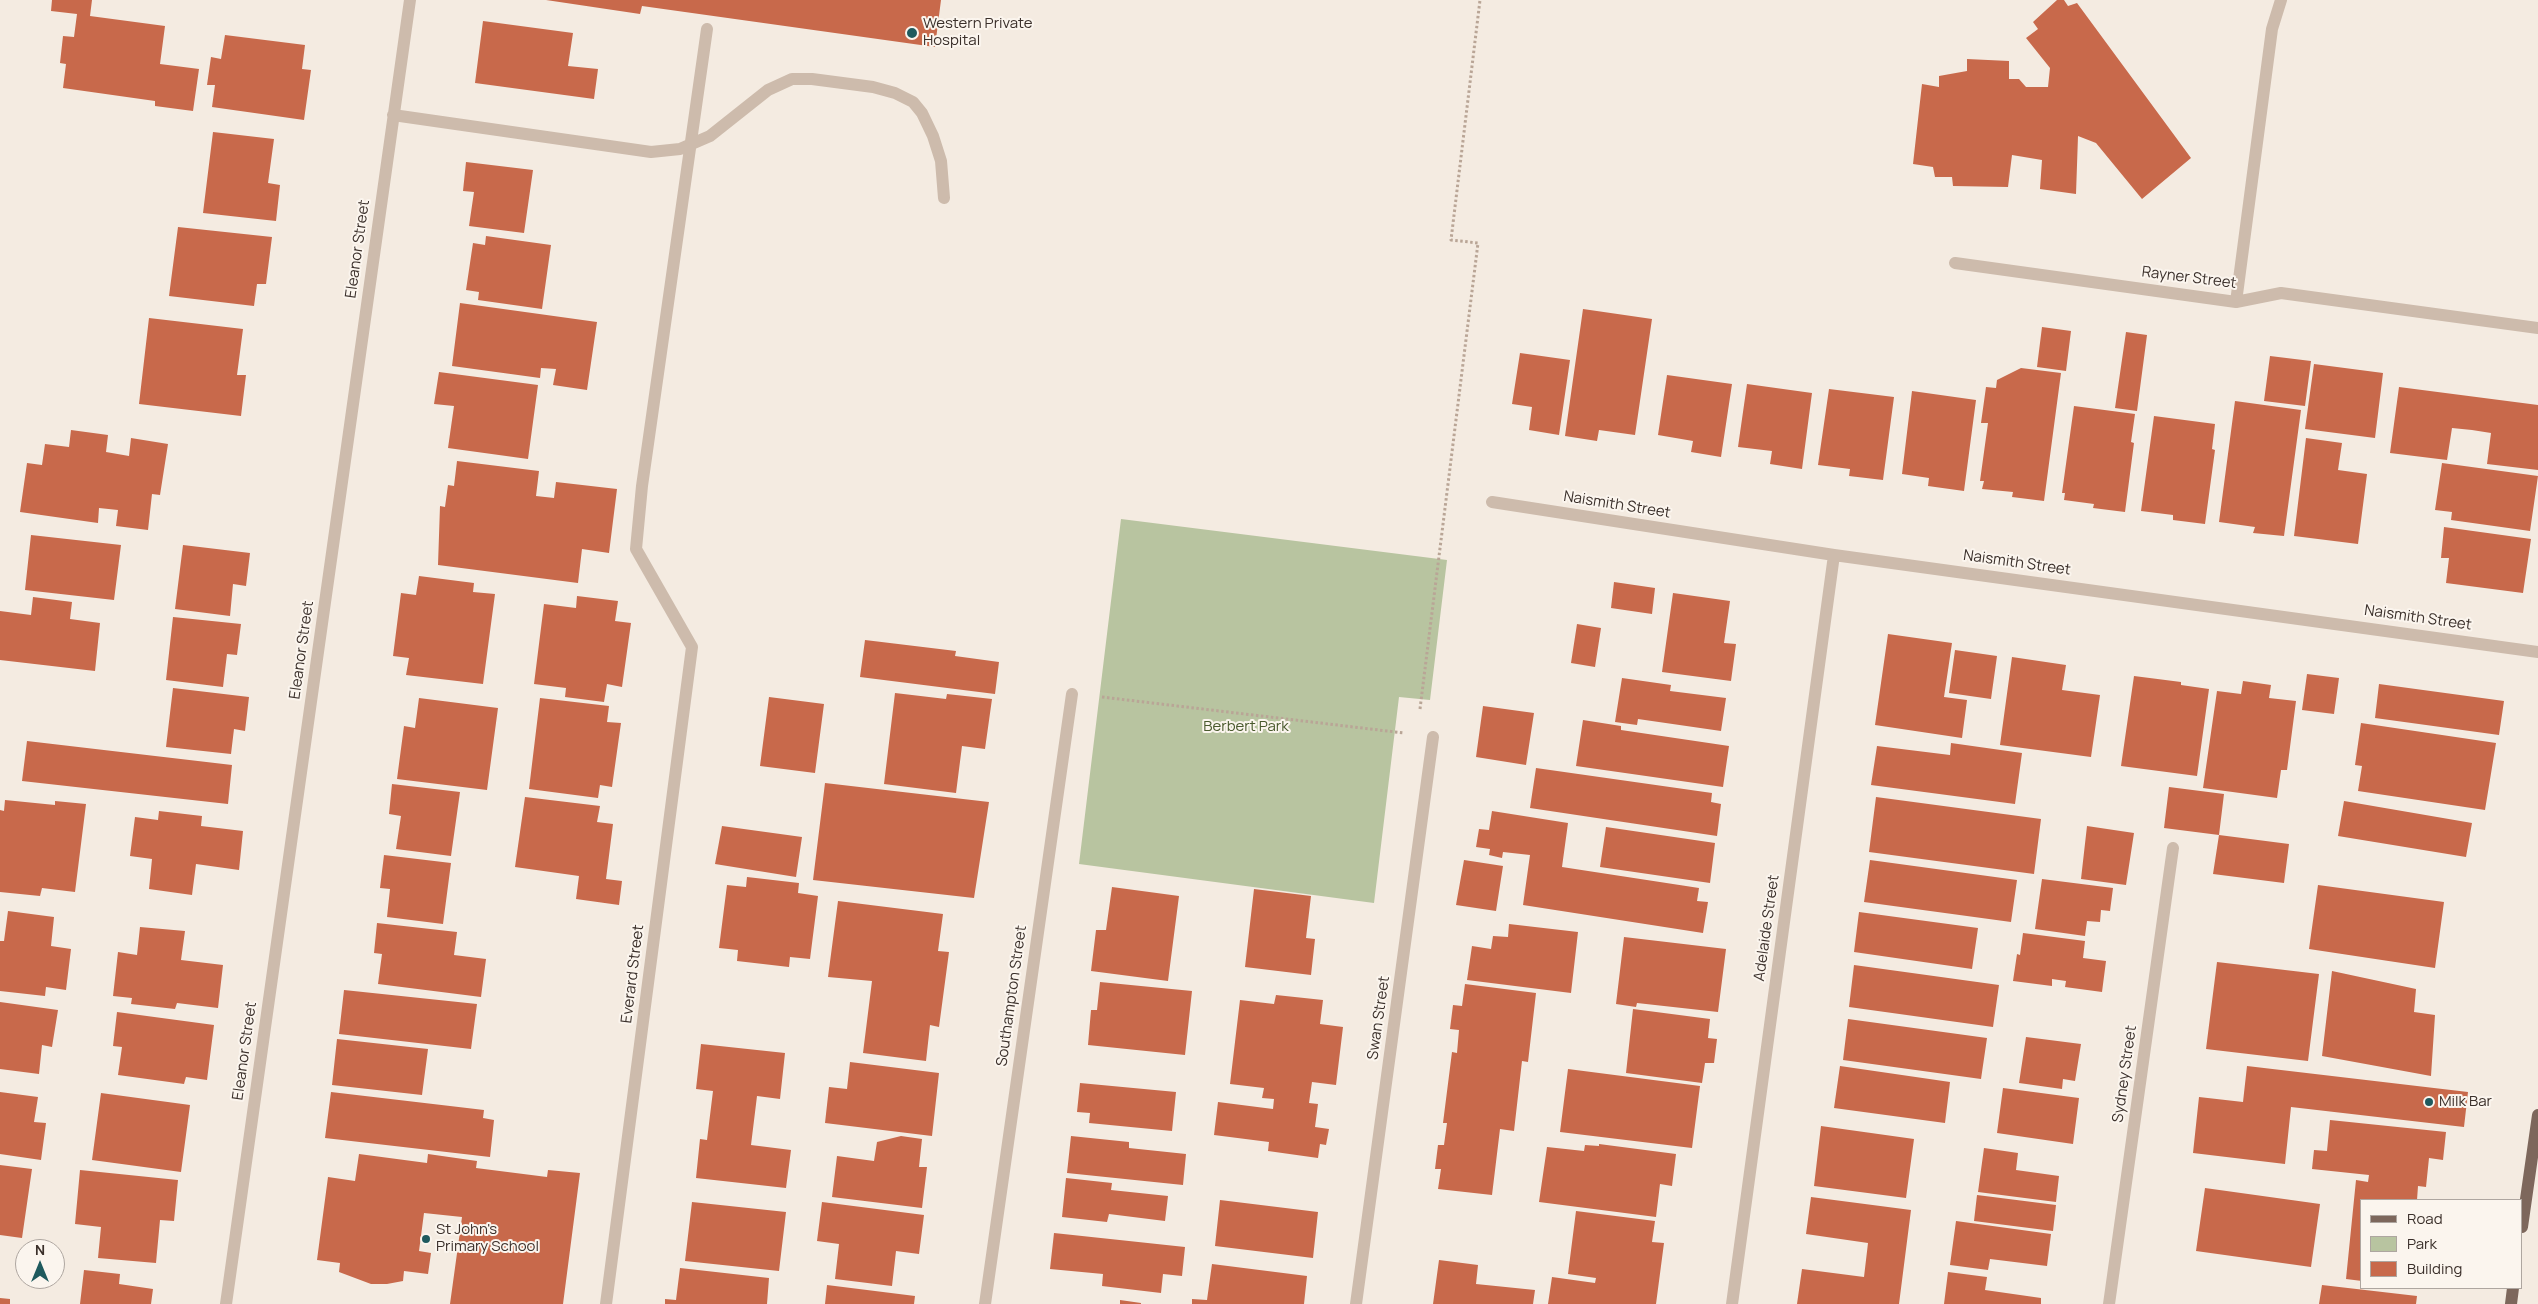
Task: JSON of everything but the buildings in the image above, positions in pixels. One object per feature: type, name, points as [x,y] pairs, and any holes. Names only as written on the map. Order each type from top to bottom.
[{"type":"main road","points":[[2523,1221],[2538,1115]]},
{"type":"main road","points":[[2511,1304],[2513,1289]]},
{"type":"street","name":"Eleanor Street","points":[[226,1304],[410,0]]},
{"type":"street","points":[[2236,302],[2272,29],[2281,0]]},
{"type":"street","points":[[690,145],[707,29]]},
{"type":"street","points":[[394,115],[651,152],[680,149],[710,136],[768,90],[792,79],[812,79],[873,87],[895,93],[913,102],[922,113],[933,136],[940,161],[944,198]]},
{"type":"street","name":"Everard Street","points":[[606,1304],[692,647],[636,549],[642,486],[690,145]]},
{"type":"street","name":"Rayner Street","points":[[1955,263],[2236,302],[2281,294],[2538,328]]},
{"type":"street","name":"Naismith Street","points":[[1492,502],[1834,555],[2538,652]]},
{"type":"street","name":"Adelaide Street","points":[[1732,1304],[1834,555]]},
{"type":"street","name":"Southampton Street","points":[[985,1304],[1072,694]]},
{"type":"street","name":"Swan Street","points":[[1356,1304],[1433,737]]},
{"type":"street","name":"Sydney Street","points":[[2109,1304],[2173,848]]},
{"type":"path","points":[[1417,735],[1478,243],[1451,240],[1480,0]]},
{"type":"path","points":[[1072,694],[1433,737]]},
{"type":"green space","name":"Berbert Park","points":[[1121,519],[1447,560],[1430,700],[1399,697],[1374,903],[1079,864]]},
{"type":"place","name":"Western Private Hospital","points":[[912,33]]},
{"type":"place","name":"Milk Bar","points":[[2429,1102]]},
{"type":"place","name":"St John's Primary School","points":[[426,1239]]}]
